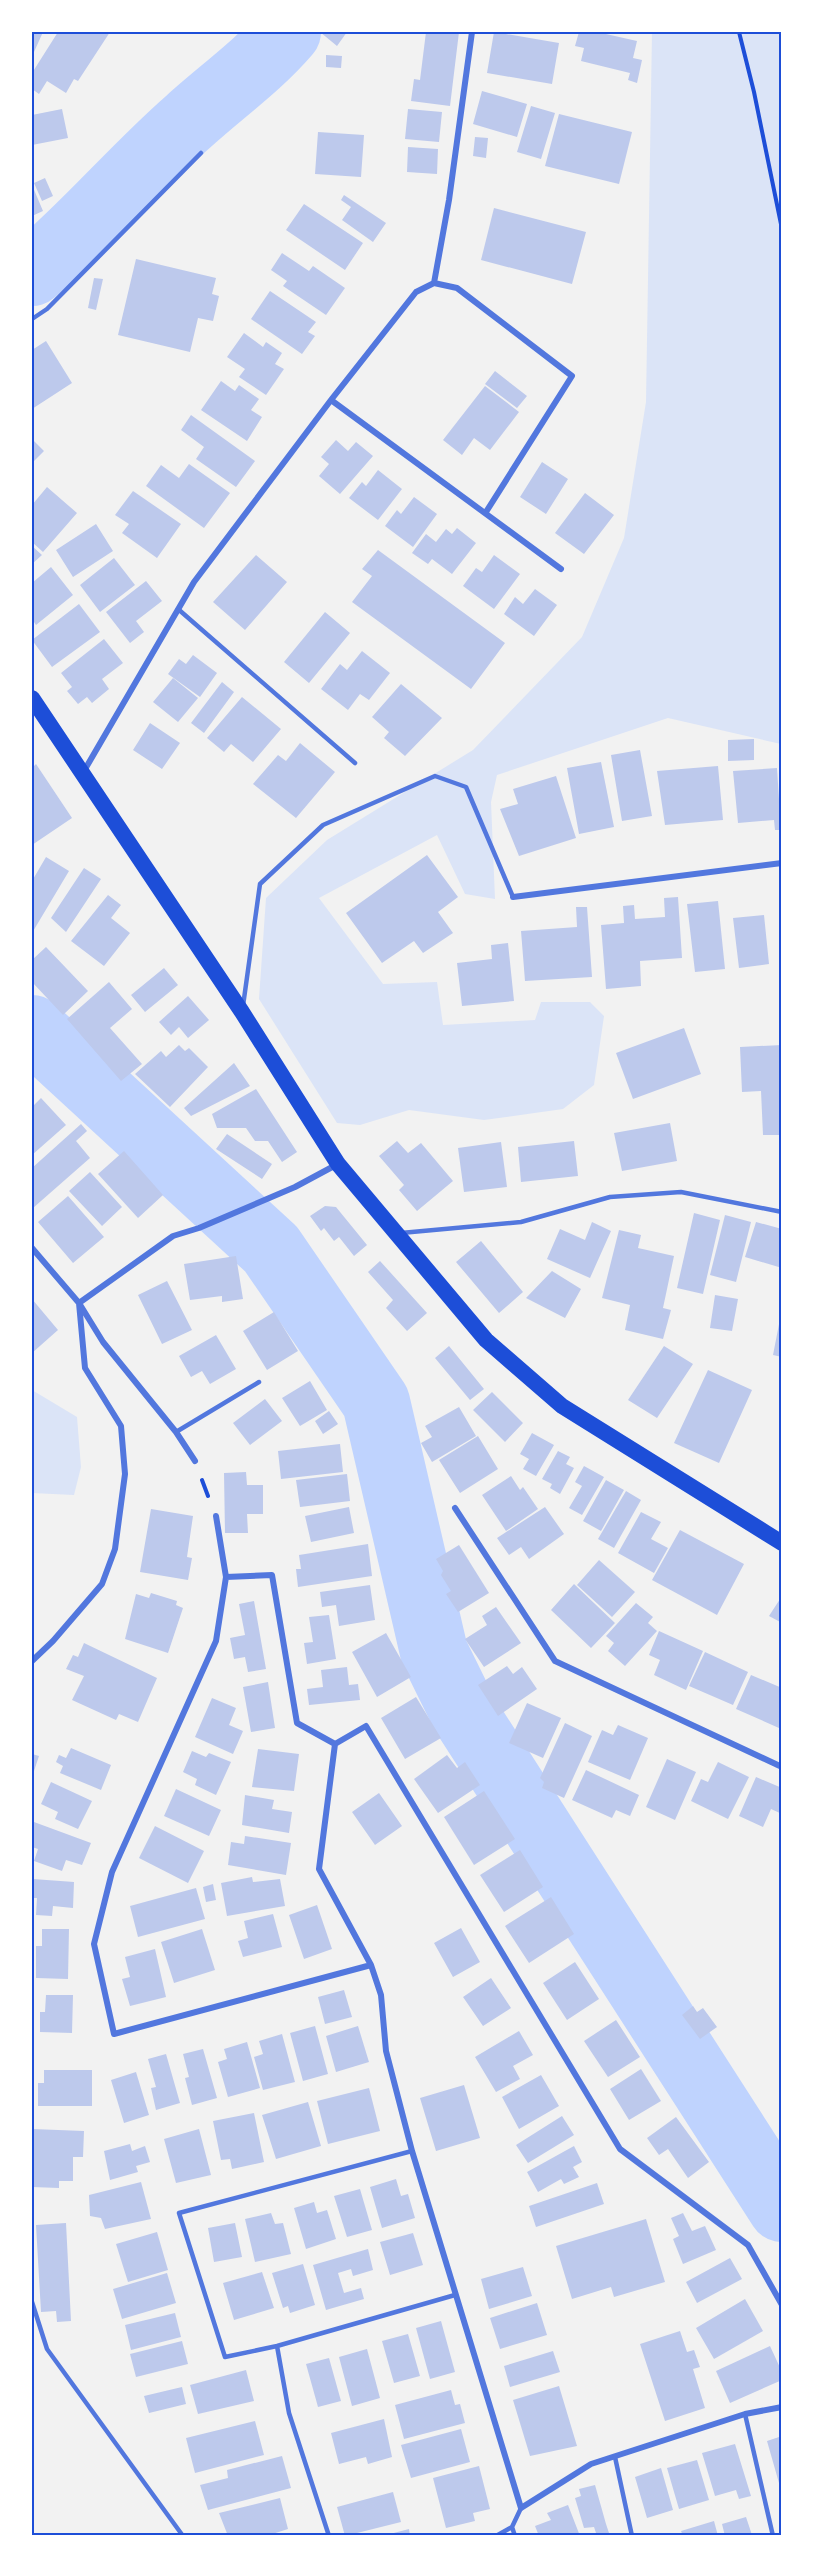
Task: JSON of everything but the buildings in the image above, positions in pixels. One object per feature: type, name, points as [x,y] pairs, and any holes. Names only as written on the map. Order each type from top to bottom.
[{"type":"highway","points":[[32,698],[242,1012],[338,1164],[486,1340],[562,1406],[782,1543]]},
{"type":"street","points":[[434,283],[449,200],[472,32]]},
{"type":"street","points":[[82,774],[194,582],[331,400],[416,292],[434,283],[457,288],[572,376],[486,512]]},
{"type":"street","points":[[331,400],[561,569]]},
{"type":"street","points":[[513,897],[782,864]]},
{"type":"street","points":[[79,1303],[172,1236],[199,1228],[295,1187],[338,1164]]},
{"type":"street","points":[[32,1248],[79,1303],[103,1342],[176,1432],[195,1461]]},
{"type":"street","points":[[32,1661],[102,1584],[115,1549],[124,1474],[122,1426],[85,1368],[79,1303]]},
{"type":"street","points":[[454,1508],[555,1661],[782,1767]]},
{"type":"street","points":[[216,1516],[226,1577],[216,1641],[112,1872],[94,1944],[114,2034],[371,1965]]},
{"type":"street","points":[[226,1577],[272,1575],[297,1723],[335,1744]]},
{"type":"street","points":[[335,1744],[366,1726],[620,2149],[748,2245],[782,2305]]},
{"type":"street","points":[[335,1744],[319,1869],[371,1965],[381,1995],[386,2050],[412,2151],[454,2295],[521,2508],[591,2464],[745,2414],[782,2408]]},
{"type":"lane","points":[[32,320],[47,309],[201,153]]},
{"type":"lane","points":[[178,609],[355,763]]},
{"type":"lane","points":[[242,1012],[260,884],[323,825],[435,776],[466,787],[513,897]]},
{"type":"lane","points":[[395,1233],[521,1222],[610,1197],[681,1192],[782,1212]]},
{"type":"lane","points":[[176,1432],[259,1382]]},
{"type":"lane","points":[[412,2151],[179,2213],[225,2357],[277,2346],[454,2295]]},
{"type":"lane","points":[[32,2302],[47,2349],[183,2535]]},
{"type":"lane","points":[[277,2346],[289,2413],[329,2535]]},
{"type":"lane","points":[[745,2414],[773,2535]]},
{"type":"lane","points":[[615,2457],[632,2535]]},
{"type":"lane","points":[[496,2535],[512,2527],[521,2508]]},
{"type":"lane","points":[[512,2527],[515,2535]]},
{"type":"path","points":[[739,32],[754,92],[782,230]]},
{"type":"path","points":[[195,1461],[216,1516]]},
{"type":"shaded area","points":[[652,32],[781,32],[781,744],[668,718],[497,775],[491,802],[495,899],[465,894],[437,835],[319,898],[383,984],[437,982],[443,1025],[535,1020],[541,1002],[590,1002],[604,1016],[594,1085],[563,1109],[484,1120],[409,1110],[360,1125],[337,1123],[259,999],[266,898],[327,840],[473,750],[582,637],[624,538],[646,402]]},
{"type":"shaded area","points":[[32,1390],[77,1417],[81,1467],[74,1495],[32,1493]]},
{"type":"waterway","points":[[32,272],[169,139],[252,67],[287,32]]},
{"type":"waterway","points":[[32,1029],[271,1249],[376,1402],[434,1652],[464,1713],[782,2208]]}]
